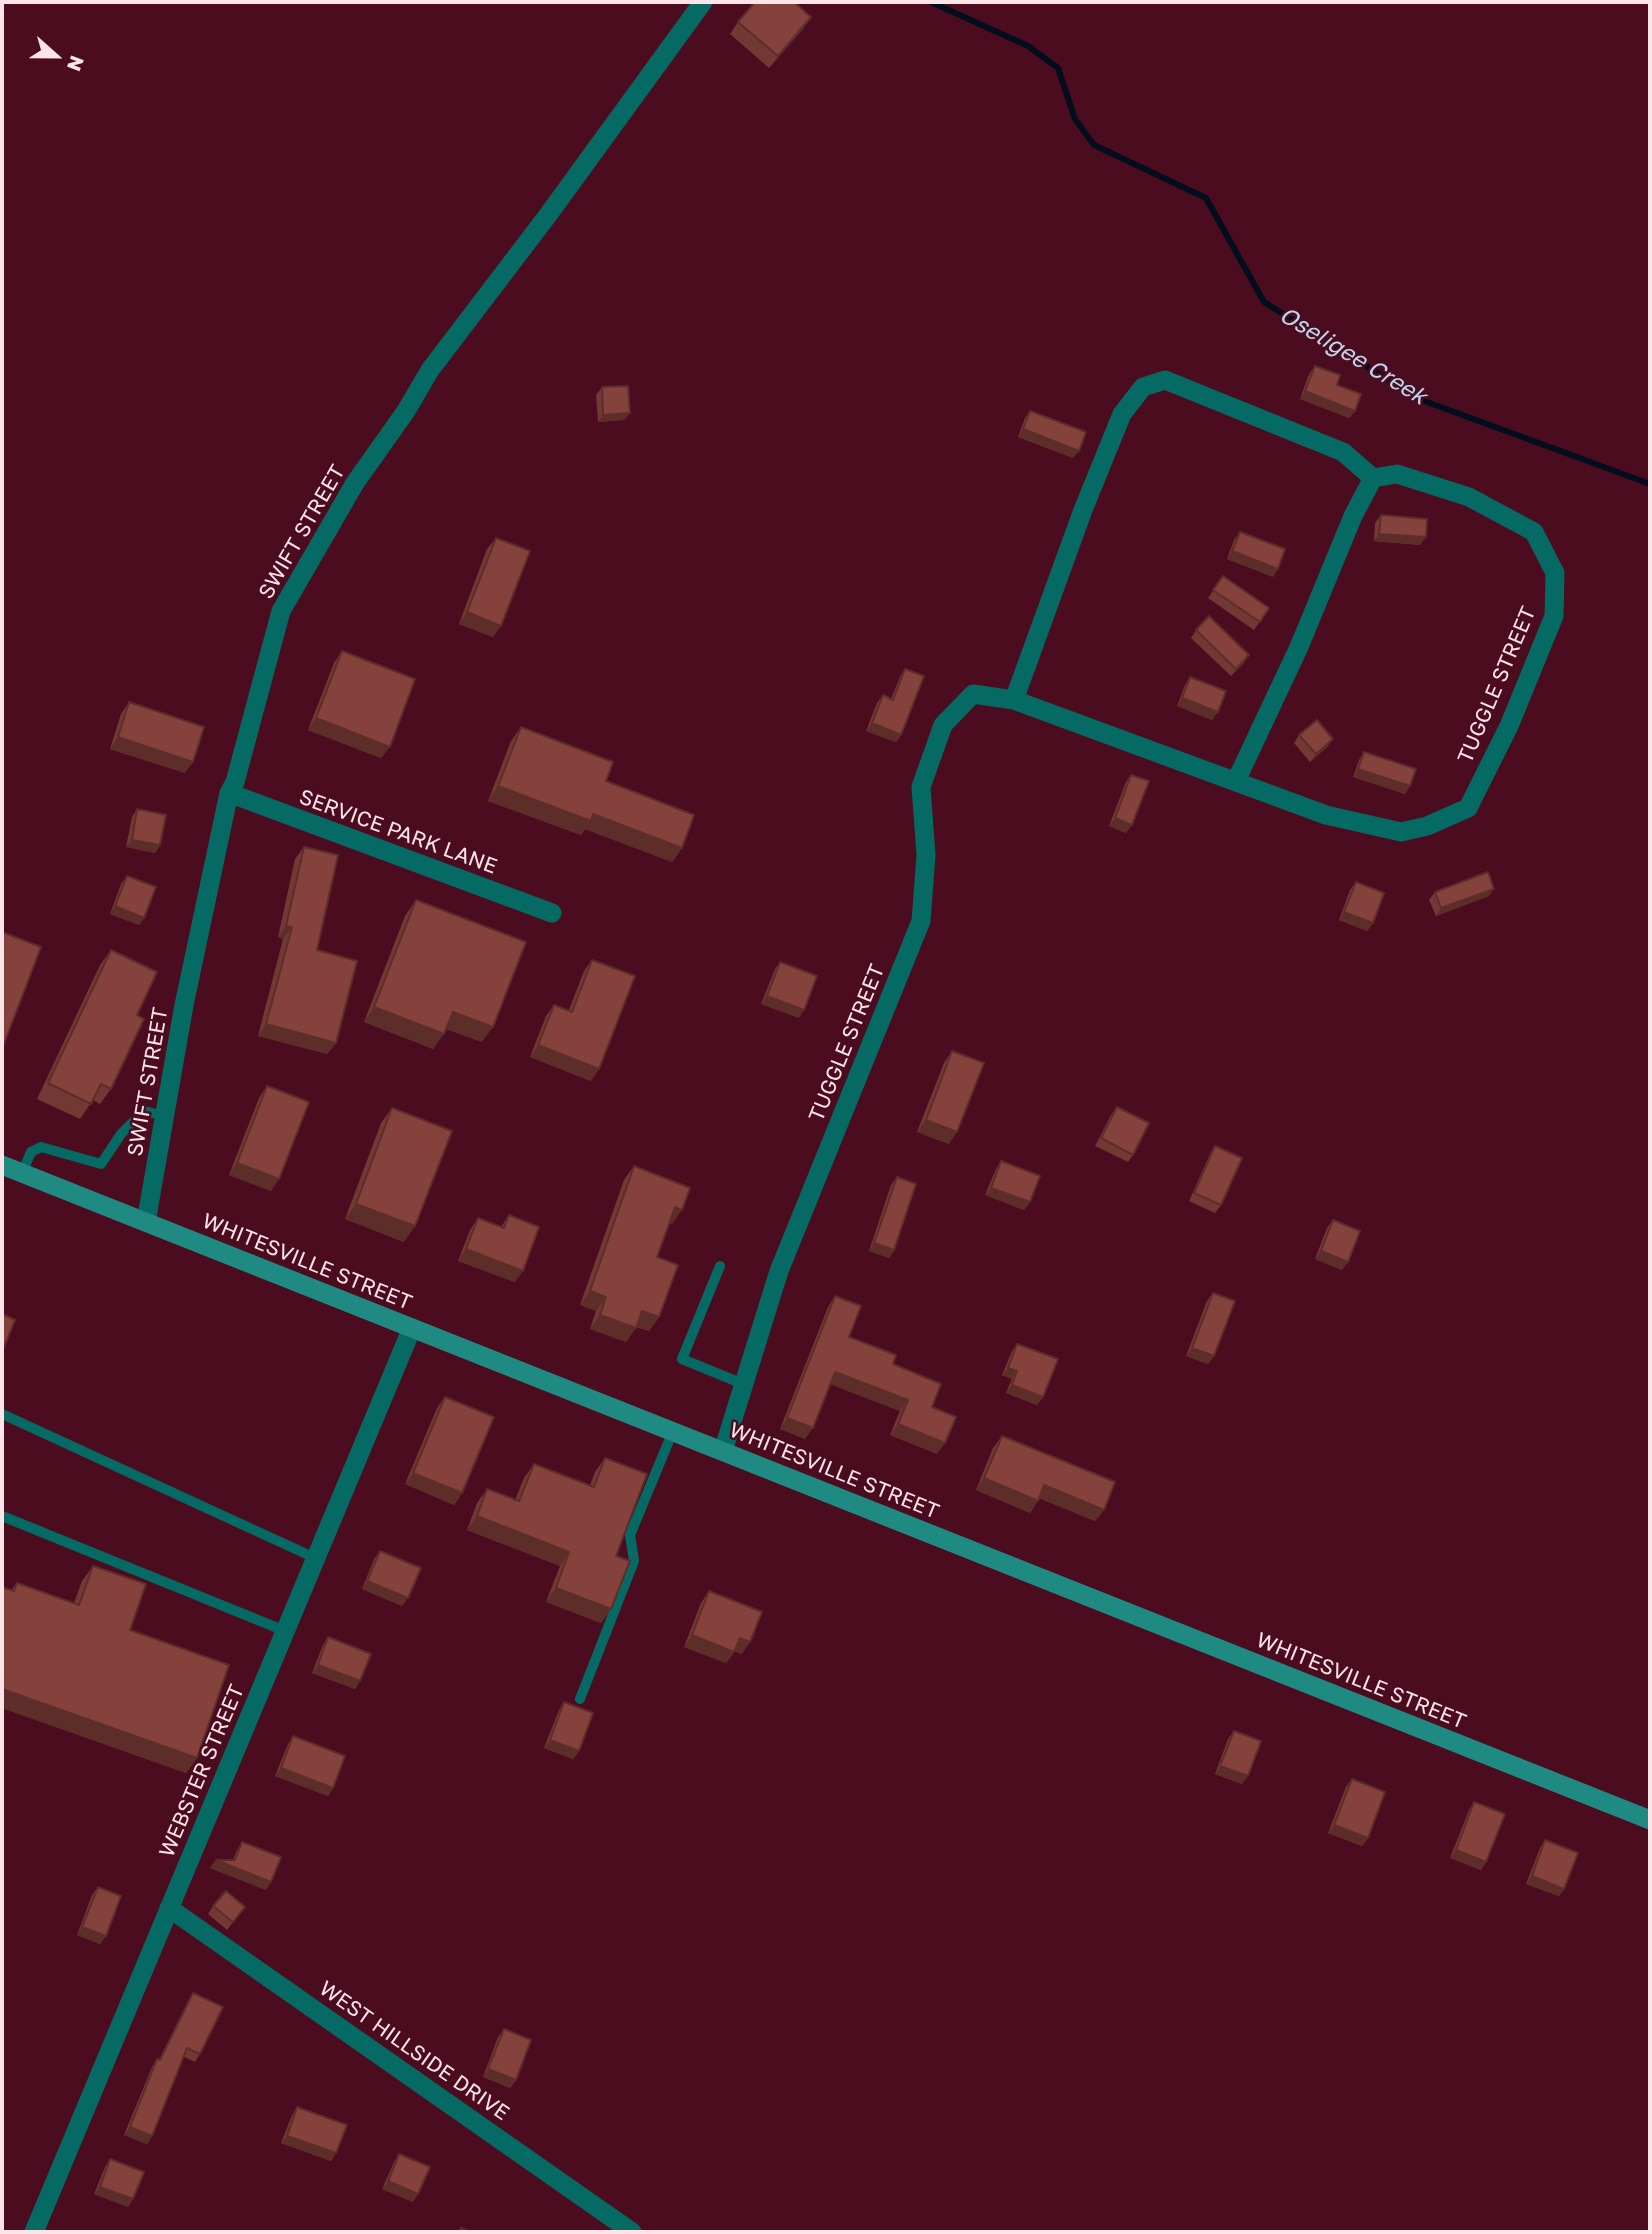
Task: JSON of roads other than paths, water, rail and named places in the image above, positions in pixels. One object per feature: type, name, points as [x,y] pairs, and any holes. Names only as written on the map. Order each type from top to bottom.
[{"type":"main road","name":"WHITESVILLE STREET","points":[[2,1165],[1650,1820]]},
{"type":"street","name":"SWIFT STREET","points":[[146,1222],[184,1005],[229,793],[235,782],[281,611],[355,483],[430,370],[548,215],[703,2]]},
{"type":"street","points":[[1014,700],[1083,510],[1122,414],[1143,387],[1165,380],[1343,452],[1373,478],[1353,516],[1299,647],[1236,781]]},
{"type":"street","name":"TUGGLE STREET","points":[[723,1451],[779,1271],[921,921],[926,855],[921,787],[943,725],[973,694],[1014,700],[1326,815],[1401,832],[1427,826],[1468,808],[1509,726],[1554,616],[1555,573],[1534,532],[1469,498],[1397,474],[1373,478]]},
{"type":"street","name":"SERVICE PARK LANE","points":[[229,793],[551,913]]},
{"type":"street","name":"WEBSTER STREET","points":[[34,2232],[412,1328]]},
{"type":"street","name":"WEST HILLSIDE DRIVE","points":[[169,1908],[632,2232]]},
{"type":"lane","points":[[22,1173],[31,1152],[41,1147],[101,1164],[121,1135],[144,1111],[165,1116]]},
{"type":"lane","points":[[720,1266],[682,1359],[743,1384]]},
{"type":"lane","points":[[2,1414],[316,1558]]},
{"type":"lane","points":[[580,1699],[634,1561],[630,1535],[673,1432]]},
{"type":"lane","points":[[2,1516],[285,1631]]},
{"type":"waterway","name":"Oseligee Creek","points":[[931,2],[1028,46],[1058,68],[1075,119],[1094,145],[1206,198],[1264,302],[1419,399],[1650,484]]}]
